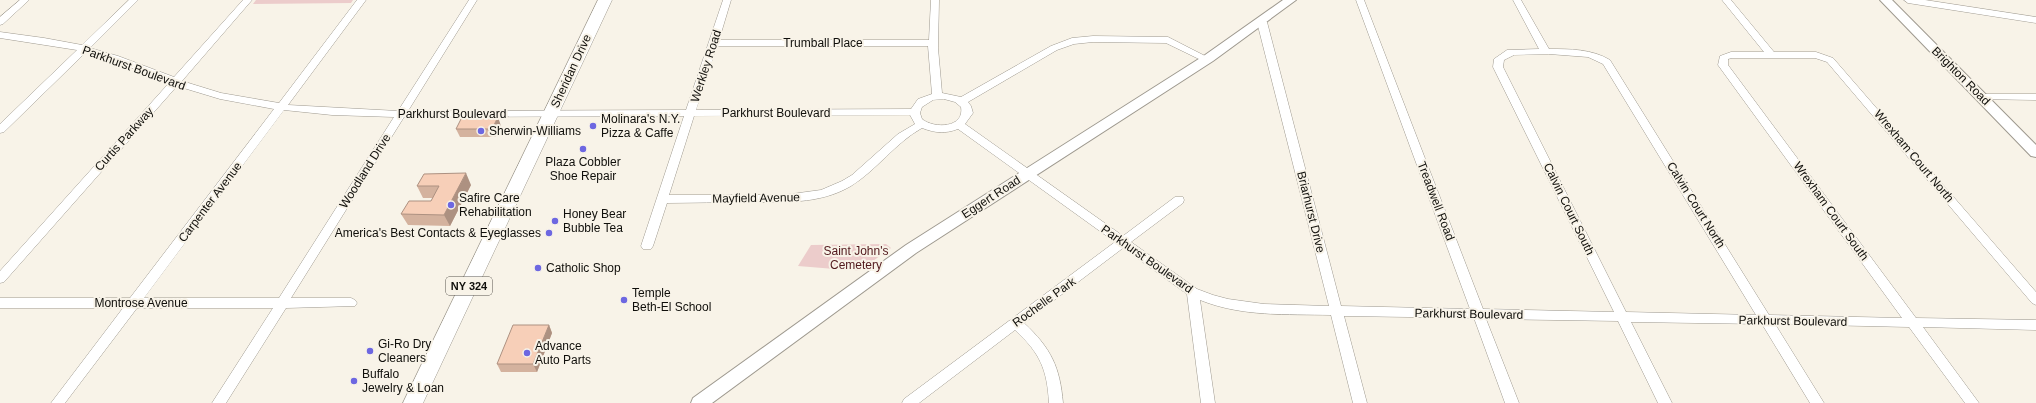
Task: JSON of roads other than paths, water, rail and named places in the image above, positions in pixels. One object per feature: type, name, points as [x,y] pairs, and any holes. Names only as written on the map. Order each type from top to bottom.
[{"type":"main road","name":"Sheridan Drive","points":[[413,403],[605,0]]},
{"type":"street","points":[[0,22],[25,0]]},
{"type":"street","points":[[0,130],[134,0]]},
{"type":"street","name":"Curtis Parkway","points":[[0,279],[248,0]]},
{"type":"street","name":"Carpenter Avenue","points":[[58,403],[362,0]]},
{"type":"street","name":"Woodland Drive","points":[[219,403],[473,0]]},
{"type":"street","name":"Werkley Road","points":[[647,246],[728,0]]},
{"type":"street","points":[[935,0],[933,43],[937,96]]},
{"type":"street","name":"Eggert Road","points":[[699,403],[911,249],[1206,59],[1262,22],[1290,0]]},
{"type":"street","name":"Treadwell Road","points":[[1360,0],[1512,403]]},
{"type":"street","points":[[1518,0],[1546,52]]},
{"type":"street","points":[[1726,0],[1771,55]]},
{"type":"street","name":"Brighton Road","points":[[1886,0],[2036,153]]},
{"type":"street","points":[[1908,0],[2036,20]]},
{"type":"street","name":"Briarhurst Drive","points":[[1262,22],[1360,403]]},
{"type":"street","name":"Parkhurst Boulevard","points":[[0,35],[52,42],[83,49],[131,64],[174,83],[220,96],[282,107],[335,112],[400,114],[915,112]]},
{"type":"street","points":[[962,101],[1054,48],[1077,40],[1168,40],[1206,59]]},
{"type":"street","name":"Trumball Place","points":[[713,43],[933,43]]},
{"type":"street","name":"Calvin Court South","points":[[1546,52],[1507,53],[1499,59],[1498,67],[1665,403]]},
{"type":"street","name":"Calvin Court North","points":[[1546,52],[1586,53],[1600,57],[1607,62],[1817,403]]},
{"type":"street","name":"Wrexham Court South","points":[[1771,55],[1731,54],[1723,58],[1722,65],[1972,403]]},
{"type":"street","name":"Wrexham Court North","points":[[1771,55],[1816,55],[1830,60],[1835,64],[2036,300]]},
{"type":"street","points":[[937,96],[951,96],[962,101],[968,108],[968,115],[960,125],[943,130],[932,128],[922,124],[916,117],[915,112],[920,104],[937,96]]},
{"type":"street","points":[[1981,97],[2036,98]]},
{"type":"street","name":"Mayfield Avenue","points":[[663,199],[795,198],[821,194],[845,185],[922,124]]},
{"type":"street","name":"Parkhurst Boulevard","points":[[960,125],[1026,174],[1193,292],[1207,299],[1237,308],[2036,325]]},
{"type":"street","name":"Rochelle Park","points":[[909,403],[1124,243],[1179,200]]},
{"type":"street","points":[[1193,292],[1208,403]]},
{"type":"street","name":"Montrose Avenue","points":[[0,303],[351,303]]},
{"type":"street","points":[[1015,323],[1047,356],[1055,379],[1056,403]]},
{"type":"place","name":"Molinara's N.Y. Pizza & Caffe","points":[[593,126]]},
{"type":"place","name":"Sherwin-Williams","points":[[481,131]]},
{"type":"place","name":"Plaza Cobbler Shoe Repair","points":[[583,149]]},
{"type":"place","name":"Safire Care Rehabilitation","points":[[451,205]]},
{"type":"place","name":"Honey Bear Bubble Tea","points":[[555,221]]},
{"type":"place","name":"America's Best Contacts & Eyeglasses","points":[[549,233]]},
{"type":"place","name":"Catholic Shop","points":[[538,268]]},
{"type":"place","name":"Temple Beth-El School","points":[[624,300]]},
{"type":"place","name":"Gi-Ro Dry Cleaners","points":[[370,351]]},
{"type":"place","name":"Advance Auto Parts","points":[[527,353]]},
{"type":"place","name":"Buffalo Jewelry & Loan","points":[[354,381]]},
{"type":"park label","name":"Saint John's Cemetery","points":[[856,258]]}]
